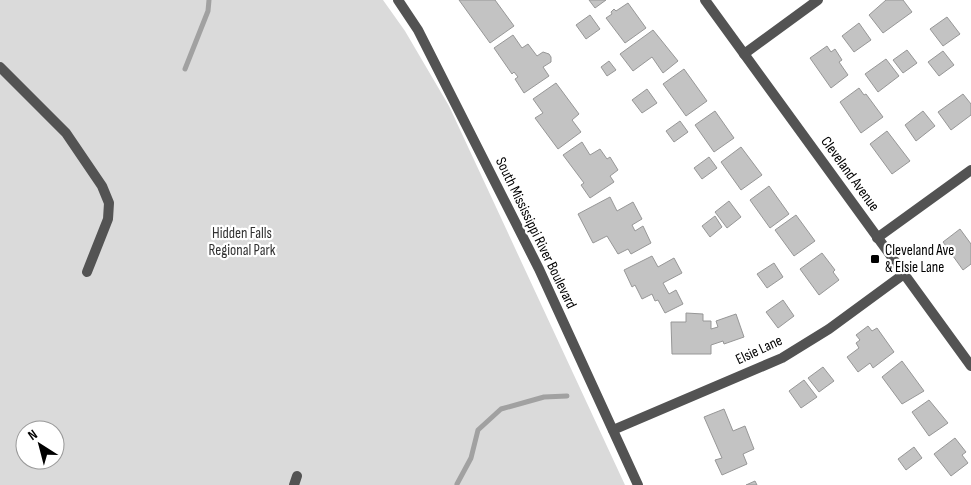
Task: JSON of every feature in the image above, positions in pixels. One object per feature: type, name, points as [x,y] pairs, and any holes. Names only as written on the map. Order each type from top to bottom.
[{"type":"street","name":"South Mississippi River Boulevard","points":[[398,0],[418,30],[547,286],[638,485]]},
{"type":"street","name":"Cleveland Avenue","points":[[705,0],[971,366]]},
{"type":"street","points":[[744,54],[818,0]]},
{"type":"street","points":[[0,67],[66,133],[102,186],[109,203],[108,219],[87,272]]},
{"type":"street","points":[[877,238],[971,170]]},
{"type":"street","name":"Elsie Lane","points":[[613,430],[782,358],[829,329],[904,274]]},
{"type":"green space","name":"Hidden Falls Regional Park","points":[[0,0],[383,0],[405,31],[449,106],[625,485],[0,485]]},
{"type":"building","points":[[459,0],[495,0],[514,26],[490,43]]},
{"type":"building","points":[[589,0],[606,0],[595,8]]},
{"type":"building","points":[[886,0],[903,0],[912,12],[883,33],[869,15]]},
{"type":"building","points":[[628,3],[646,28],[625,43],[606,18],[612,14],[611,12],[614,9],[616,11]]},
{"type":"building","points":[[590,15],[600,29],[586,39],[576,25]]},
{"type":"building","points":[[947,17],[960,34],[943,46],[930,29]]},
{"type":"building","points":[[859,23],[871,40],[854,52],[842,36]]},
{"type":"building","points":[[653,30],[678,61],[663,73],[652,57],[633,71],[620,54]]},
{"type":"building","points":[[513,35],[522,48],[528,44],[537,56],[543,52],[551,57],[551,62],[543,67],[549,76],[524,93],[515,79],[518,77],[514,72],[512,74],[494,48]]},
{"type":"building","points":[[827,46],[831,52],[835,49],[842,60],[839,62],[848,75],[831,88],[810,58]]},
{"type":"building","points":[[907,50],[917,63],[903,73],[893,60]]},
{"type":"building","points":[[943,51],[954,65],[939,76],[928,62]]},
{"type":"building","points":[[886,59],[899,76],[878,92],[865,74]]},
{"type":"building","points":[[609,61],[616,70],[607,76],[601,67]]},
{"type":"building","points":[[684,69],[707,101],[686,116],[663,84]]},
{"type":"building","points":[[556,83],[579,114],[572,120],[581,132],[558,149],[535,118],[543,113],[533,99]]},
{"type":"building","points":[[859,88],[864,95],[866,94],[883,117],[861,133],[840,102]]},
{"type":"building","points":[[647,89],[657,103],[642,113],[632,100]]},
{"type":"building","points":[[963,94],[971,104],[971,115],[951,130],[938,112]]},
{"type":"building","points":[[715,111],[734,138],[714,152],[695,125]]},
{"type":"building","points":[[923,111],[935,126],[916,141],[905,125]]},
{"type":"building","points":[[680,121],[688,132],[674,142],[666,131]]},
{"type":"building","points":[[887,131],[910,161],[892,174],[870,144]]},
{"type":"building","points":[[582,142],[590,155],[600,149],[607,159],[610,157],[618,170],[610,176],[614,182],[590,198],[581,185],[584,183],[563,155]]},
{"type":"building","points":[[741,147],[762,175],[741,190],[721,162]]},
{"type":"building","points":[[709,157],[717,168],[702,179],[694,168]]},
{"type":"building","points":[[769,186],[789,214],[770,228],[750,200]]},
{"type":"building","points":[[610,197],[617,211],[633,202],[642,219],[632,225],[635,231],[643,226],[651,243],[631,254],[628,249],[618,254],[607,236],[593,243],[578,214]]},
{"type":"building","points":[[729,201],[741,217],[727,228],[715,212]]},
{"type":"building","points":[[796,215],[815,241],[794,256],[775,230]]},
{"type":"building","points":[[715,216],[722,227],[710,237],[702,226]]},
{"type":"building","points":[[960,229],[971,244],[971,264],[963,270],[943,242]]},
{"type":"building","points":[[822,253],[835,270],[833,272],[839,280],[819,295],[800,269]]},
{"type":"building","points":[[652,256],[658,267],[674,258],[682,273],[663,283],[669,294],[676,290],[683,304],[665,313],[658,300],[655,301],[652,294],[642,299],[635,285],[632,287],[624,270]]},
{"type":"building","points":[[774,263],[783,277],[767,288],[757,274]]},
{"type":"building","points":[[783,300],[794,316],[778,328],[766,312]]},
{"type":"building","points":[[686,313],[703,314],[703,321],[711,321],[711,329],[718,327],[716,321],[736,314],[744,337],[724,344],[723,341],[711,345],[711,354],[672,354],[671,322],[686,322]]},
{"type":"building","points":[[868,326],[872,331],[877,328],[894,352],[873,368],[870,363],[858,372],[847,357],[859,348],[856,343],[860,340],[856,335]]},
{"type":"building","points":[[902,361],[924,391],[902,404],[882,377]]},
{"type":"building","points":[[823,367],[834,381],[819,392],[808,378]]},
{"type":"building","points":[[804,380],[817,397],[801,408],[789,391]]},
{"type":"building","points":[[929,400],[948,423],[929,436],[912,412]]},
{"type":"building","points":[[724,409],[733,431],[745,426],[754,449],[743,454],[747,464],[722,475],[715,460],[722,458],[704,417]]},
{"type":"building","points":[[955,438],[966,452],[962,455],[968,463],[951,476],[934,454]]},
{"type":"building","points":[[914,447],[922,458],[906,470],[898,459]]},
{"type":"building","points":[[755,481],[757,485],[746,485]]},
{"type":"waterway","points":[[185,69],[208,11],[209,0]]},
{"type":"waterway","points":[[457,484],[471,458],[478,430],[501,409],[544,397],[567,396]]},
{"type":"place","name":"Cleveland Ave & Elsie Lane","points":[[875,259]]}]
